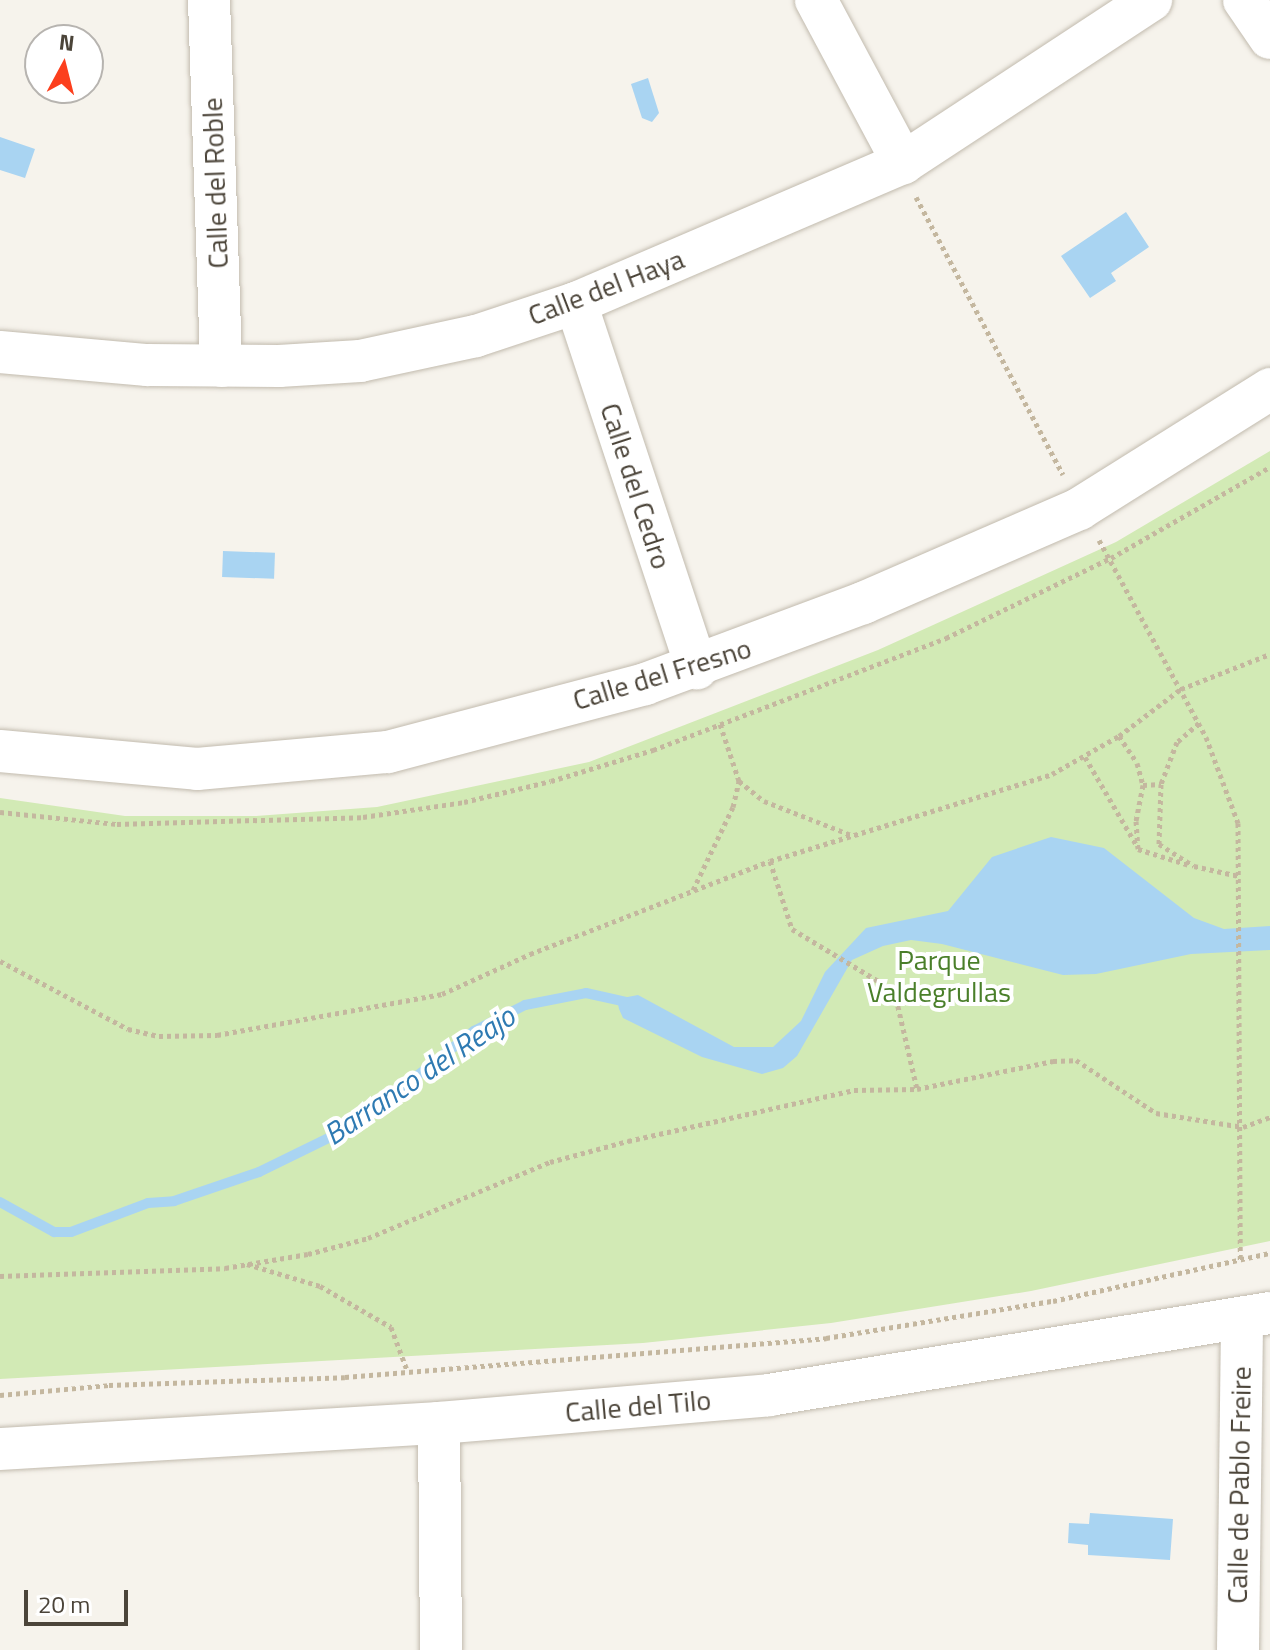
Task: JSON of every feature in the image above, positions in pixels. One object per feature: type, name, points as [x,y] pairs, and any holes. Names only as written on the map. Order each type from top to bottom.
[{"type":"street","name":"Calle del Roble","points":[[209,0],[221,366]]},
{"type":"street","points":[[816,0],[908,176]]},
{"type":"street","name":"Calle del Haya","points":[[0,352],[133,364],[221,366],[360,361],[476,336],[576,303],[908,176],[1151,0]]},
{"type":"street","points":[[1244,0],[1270,38]]},
{"type":"street","name":"Calle del Cedro","points":[[576,303],[697,669]]},
{"type":"street","name":"Calle del Fresno","points":[[0,751],[197,769],[388,752],[697,669],[1071,493],[1270,389]]},
{"type":"street","name":"Calle del Tilo","points":[[0,1449],[30,1443],[439,1423],[769,1395],[1256,1317]]},
{"type":"street","name":"Calle de Pablo Freire","points":[[1238,1650],[1256,1317]]},
{"type":"street","points":[[439,1423],[441,1650]]},
{"type":"path","points":[[908,176],[1071,493],[1199,723],[1221,769],[1238,823],[1243,1127],[1240,1262]]},
{"type":"path","points":[[0,961],[128,1029],[159,1036],[217,1035],[442,994],[770,861],[1052,774],[1119,736],[1181,689],[1270,654]]},
{"type":"path","points":[[1194,866],[1159,844],[1161,784],[1177,742],[1199,723]]},
{"type":"path","points":[[692,891],[733,807],[739,781],[720,724]]},
{"type":"path","points":[[1119,736],[1137,763],[1143,785],[1136,821],[1138,849]]},
{"type":"path","points":[[1085,757],[1138,849],[1239,876]]},
{"type":"path","points":[[739,781],[764,801],[851,835]]},
{"type":"path","points":[[1143,785],[1161,784]]},
{"type":"path","points":[[770,861],[792,929],[826,953],[883,984],[896,998],[917,1089]]},
{"type":"path","points":[[0,1276],[246,1264],[368,1238],[563,1158],[854,1090],[917,1089],[1076,1060],[1156,1113],[1243,1127],[1270,1117]]},
{"type":"path","points":[[0,1395],[407,1370],[826,1338],[1053,1301],[1270,1253]]},
{"type":"path","points":[[246,1264],[320,1286],[391,1327],[407,1370]]},
{"type":"green space","name":"Parque Valdegrullas","points":[[1270,451],[1270,1241],[1031,1291],[831,1323],[643,1343],[0,1379],[0,798],[125,816],[256,816],[377,807],[589,762],[878,650],[1116,542]]},
{"type":"water","points":[[648,78],[659,113],[652,122],[642,118],[631,84]]},
{"type":"water","points":[[0,137],[35,149],[25,178],[0,170]]},
{"type":"water","points":[[1126,212],[1149,247],[1111,273],[1116,281],[1090,298],[1061,256]]},
{"type":"water","points":[[223,551],[275,553],[274,579],[222,577]]},
{"type":"water","points":[[1051,837],[1104,848],[1194,918],[1224,929],[1270,926],[1270,950],[1191,954],[1096,974],[1063,975],[942,944],[911,940],[883,946],[852,960],[797,1056],[783,1068],[762,1074],[702,1057],[623,1018],[619,1009],[617,999],[638,995],[734,1047],[773,1047],[801,1021],[825,972],[866,928],[948,911],[992,857]]},
{"type":"water","points":[[1090,1513],[1173,1519],[1170,1560],[1088,1555],[1088,1545],[1068,1543],[1069,1523],[1089,1524]]},
{"type":"waterway","name":"Barranco del Reajo","points":[[0,1202],[54,1232],[71,1232],[148,1203],[174,1201],[259,1172],[355,1125],[474,1031],[525,1005],[586,993],[627,1002]]}]
